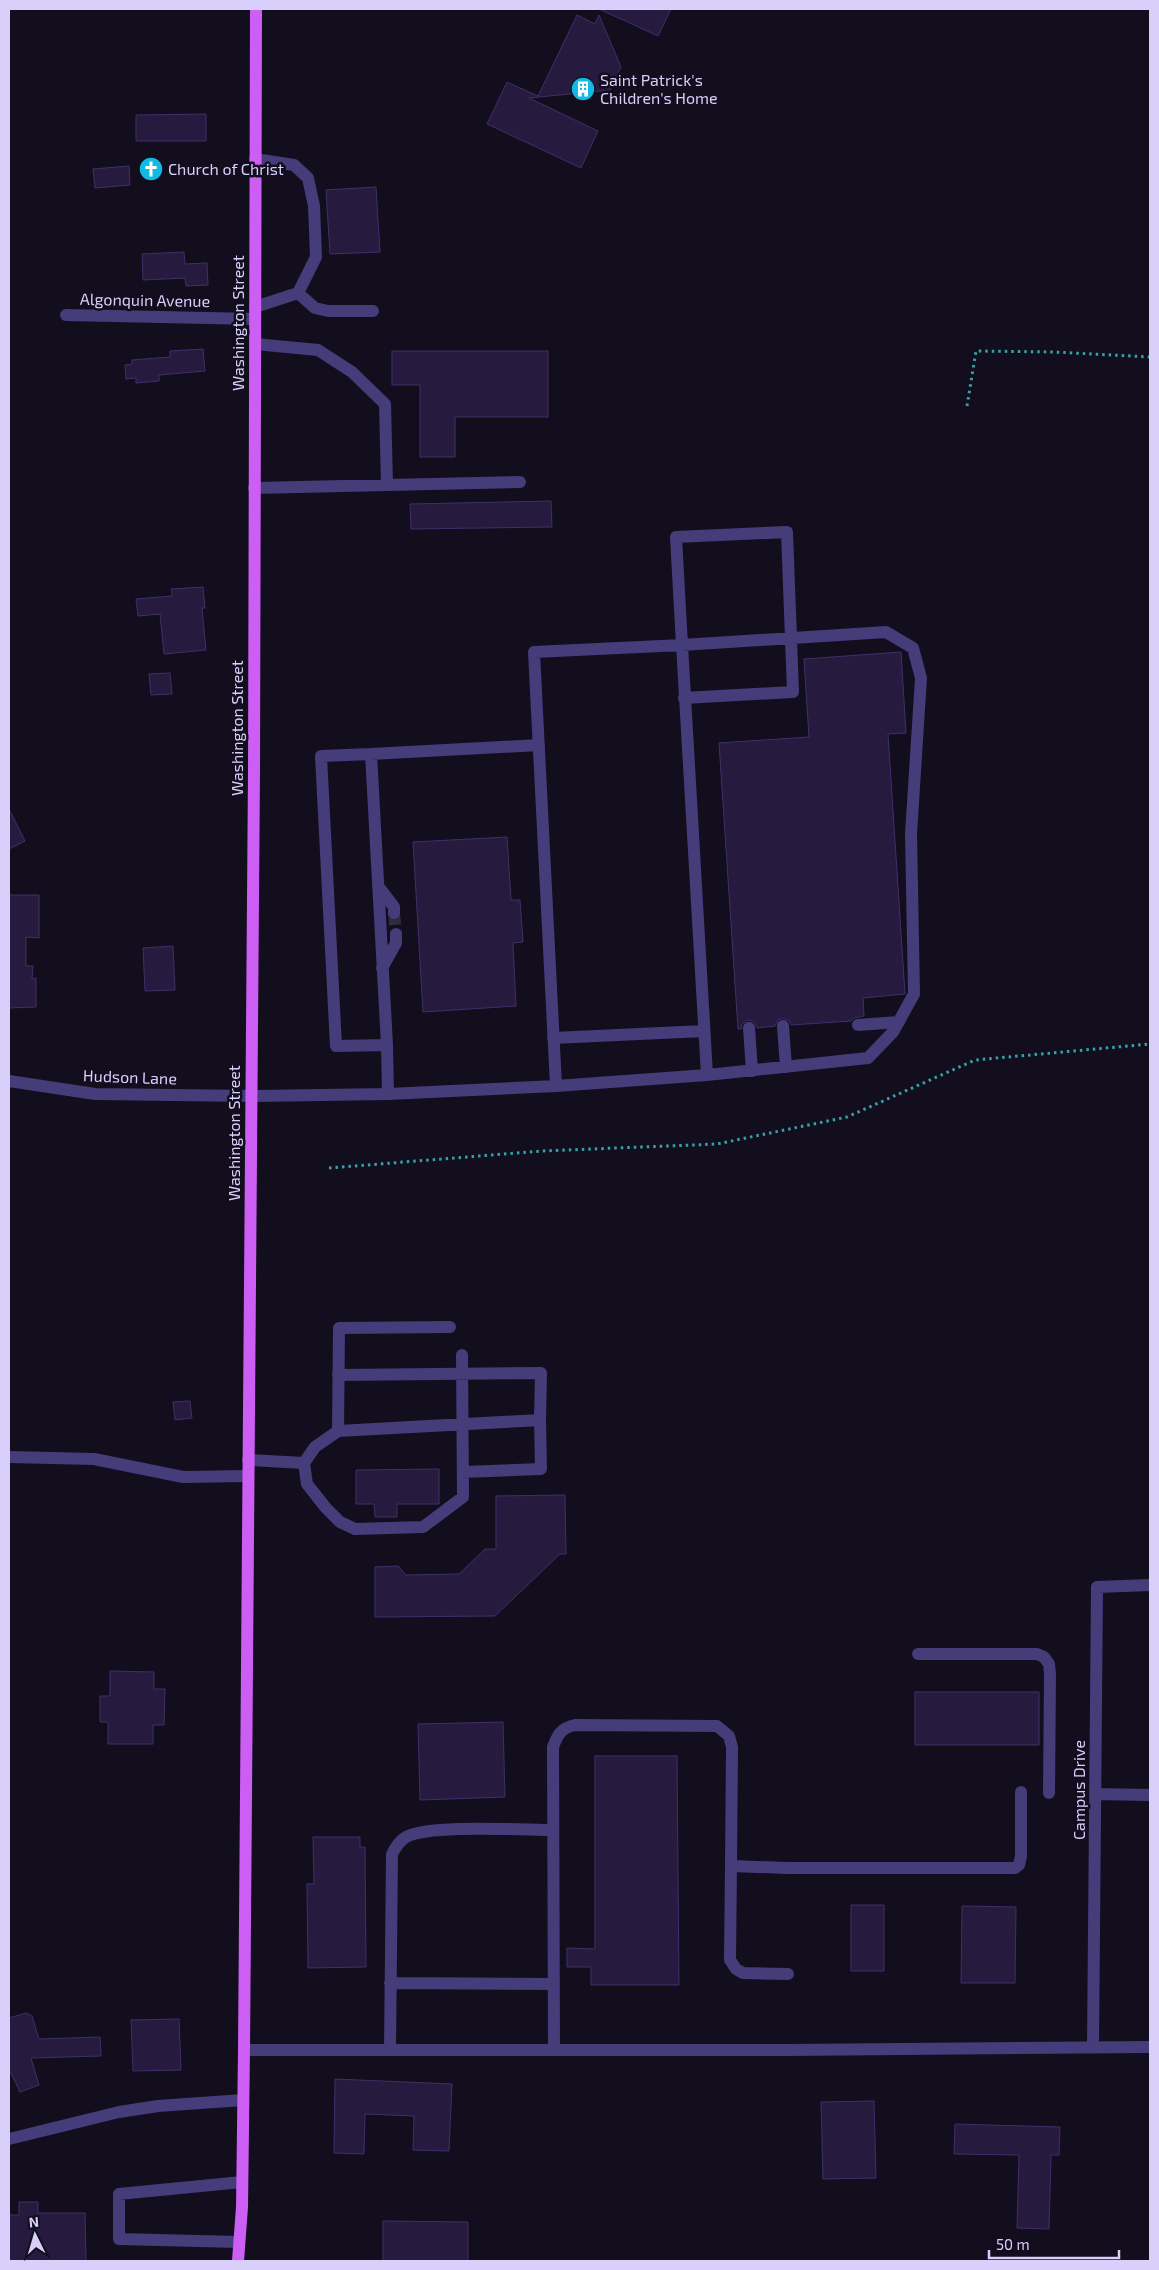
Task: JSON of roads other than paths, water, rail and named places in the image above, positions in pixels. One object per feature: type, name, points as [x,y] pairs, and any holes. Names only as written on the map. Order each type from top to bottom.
[{"type":"main road","name":"Washington Street","points":[[238,2261],[242,2182],[244,2050],[256,9]]},
{"type":"street","points":[[255,159],[294,165],[308,178],[314,206],[316,257],[298,293],[255,313]]},
{"type":"street","points":[[298,293],[315,308],[328,311],[373,311]]},
{"type":"street","name":"Algonquin Avenue","points":[[66,315],[255,313]]},
{"type":"street","points":[[254,344],[318,350],[352,372],[385,404],[387,485]]},
{"type":"street","points":[[254,488],[520,482]]},
{"type":"street","points":[[684,698],[793,692],[787,532],[676,538],[684,698],[707,1076]]},
{"type":"street","name":"Hudson Lane","points":[[9,1081],[95,1094],[251,1096],[388,1094],[556,1086],[707,1076],[868,1058],[893,1032],[914,994],[911,834],[921,678],[913,648],[886,632],[534,652],[539,745]]},
{"type":"street","points":[[387,1045],[336,1046],[321,756],[539,745],[556,1086]]},
{"type":"street","points":[[371,754],[388,1094]]},
{"type":"street","points":[[378,885],[394,907],[394,913]]},
{"type":"street","points":[[382,968],[396,944],[396,934]]},
{"type":"street","points":[[858,1025],[899,1022]]},
{"type":"street","points":[[783,1026],[786,1067]]},
{"type":"street","points":[[749,1028],[752,1071]]},
{"type":"street","points":[[553,1038],[704,1031]]},
{"type":"street","points":[[338,1431],[339,1328],[450,1326]]},
{"type":"street","points":[[462,1355],[462,1425],[463,1497],[423,1527],[355,1529],[340,1522],[307,1484],[304,1464],[315,1447],[338,1431],[462,1425],[540,1420]]},
{"type":"street","points":[[338,1375],[540,1373],[541,1469],[463,1472]]},
{"type":"street","points":[[248,1454],[304,1464]]},
{"type":"street","points":[[9,1457],[94,1459],[183,1477],[248,1476]]},
{"type":"street","name":"Campus Drive","points":[[1093,2047],[1097,1587],[1150,1585]]},
{"type":"street","points":[[918,1654],[1037,1654],[1044,1657],[1049,1664],[1050,1674],[1049,1792]]},
{"type":"street","points":[[554,2050],[553,1747],[557,1735],[564,1728],[575,1725],[717,1726],[729,1736],[732,1747],[730,1960],[736,1969],[743,1973],[788,1974]]},
{"type":"street","points":[[731,1866],[788,1868],[1015,1868],[1020,1865],[1021,1856],[1022,1792]]},
{"type":"street","points":[[1095,1794],[1150,1795]]},
{"type":"street","points":[[390,2050],[392,1854],[398,1843],[407,1836],[432,1830],[553,1830]]},
{"type":"street","points":[[390,1983],[554,1984]]},
{"type":"street","points":[[244,2050],[1150,2047]]},
{"type":"street","points":[[9,2139],[119,2112],[158,2106],[243,2100]]},
{"type":"street","points":[[239,2242],[119,2239],[119,2194],[242,2182]]},
{"type":"tunnel","points":[[394,913],[396,934]]},
{"type":"place","name":"Saint Patrick's Children's Home","points":[[583,89]]},
{"type":"place","name":"Church of Christ","points":[[151,169]]}]
